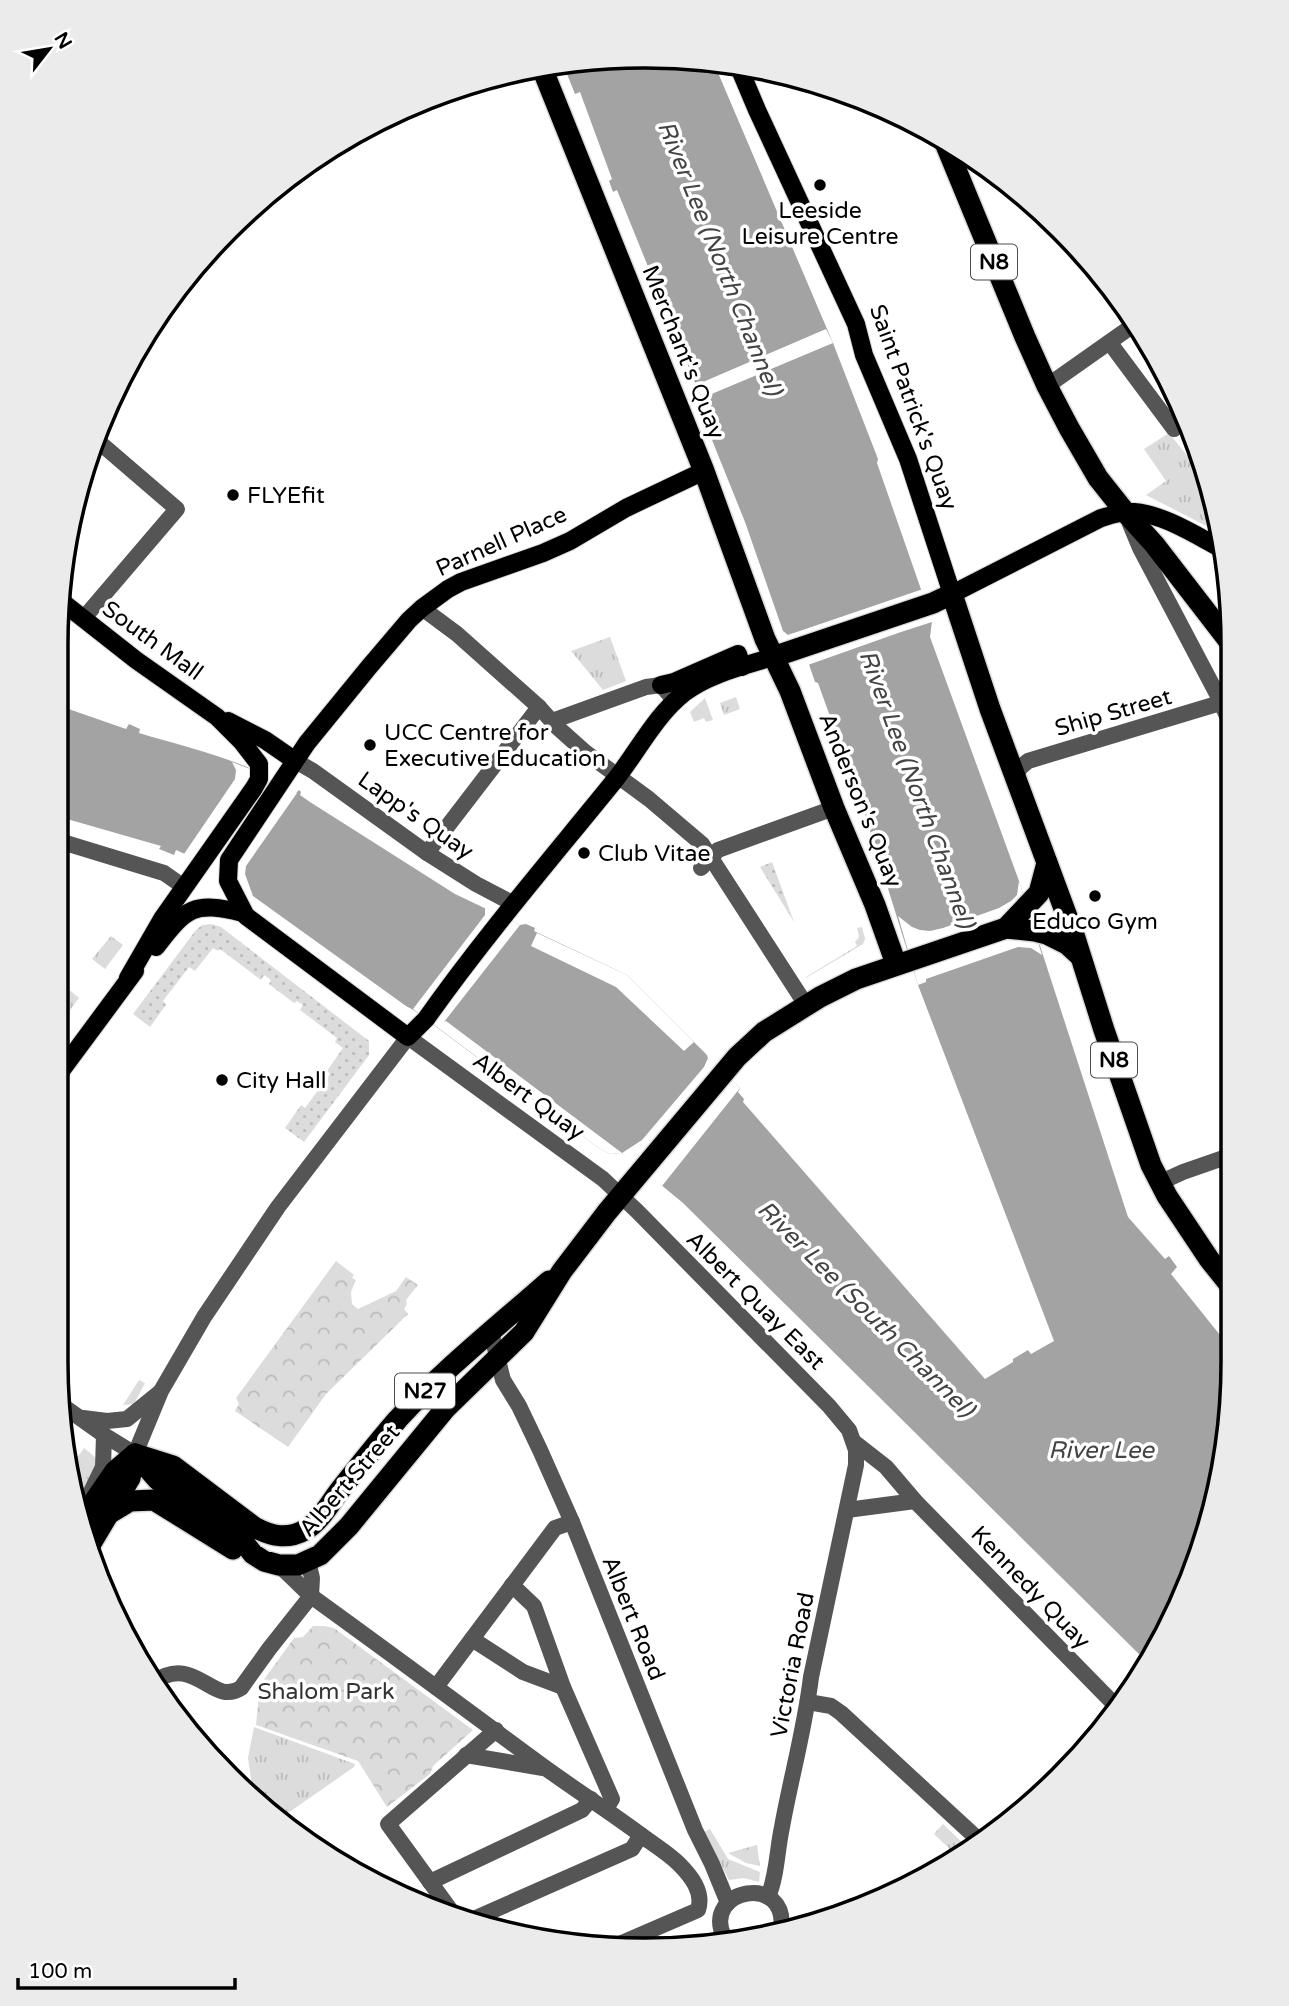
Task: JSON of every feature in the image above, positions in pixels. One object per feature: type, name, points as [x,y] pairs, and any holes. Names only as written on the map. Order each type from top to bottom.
[{"type":"highway","name":"Merchant's Quay","points":[[546,77],[704,471],[761,628],[783,654]]},
{"type":"highway","name":"N8","points":[[951,156],[1047,386],[1098,478],[1154,544],[1221,630]]},
{"type":"highway","points":[[783,654],[952,594]]},
{"type":"highway","name":"Saint Patrick's Quay","points":[[952,594],[1015,777]]},
{"type":"highway","name":"Anderson's Quay","points":[[783,654],[790,691],[834,808],[875,905],[903,962]]},
{"type":"highway","name":"N8","points":[[1015,777],[1159,1183],[1221,1273]]},
{"type":"highway","points":[[1006,928],[1039,893],[1047,863]]},
{"type":"highway","name":"N27","points":[[620,1195],[745,1049],[764,1032],[806,1005],[856,979],[1006,928],[1038,932],[1067,944],[1079,955]]},
{"type":"highway","name":"Albert Street","points":[[308,1561],[332,1545],[445,1409],[531,1324],[562,1271],[620,1195]]},
{"type":"highway","name":"Albert Street","points":[[135,1454],[173,1465],[263,1532],[282,1536],[307,1529],[400,1417],[451,1367],[562,1271]]},
{"type":"highway","points":[[96,1536],[130,1478],[135,1454]]},
{"type":"highway","points":[[88,1510],[115,1471],[135,1454]]},
{"type":"highway","points":[[135,1454],[158,1480],[241,1539],[253,1554],[264,1561],[279,1565]]},
{"type":"highway","points":[[110,1513],[130,1501],[144,1499],[160,1502],[236,1551],[253,1554]]},
{"type":"highway","name":"N27","points":[[279,1565],[298,1565],[308,1561]]},
{"type":"main road","name":"Saint Patrick's Quay","points":[[743,77],[856,324],[864,355],[904,446],[952,594]]},
{"type":"main road","name":"Parnell Place","points":[[243,913],[228,881],[229,860],[294,760],[409,620],[439,595],[461,582],[561,545],[626,508],[704,471]]},
{"type":"main road","points":[[952,594],[1101,518],[1125,512],[1146,514],[1181,527],[1212,544]]},
{"type":"main road","name":"South Mall","points":[[69,608],[136,660],[217,717],[265,740],[294,760]]},
{"type":"main road","points":[[660,685],[740,661],[783,654]]},
{"type":"main road","points":[[128,978],[177,921],[199,907],[210,906],[243,913],[408,1037],[426,1019],[675,701],[685,692],[740,661]]},
{"type":"main road","name":"South Mall","points":[[184,887],[254,788],[261,772],[254,755],[217,717]]},
{"type":"main road","points":[[68,1061],[128,978],[184,887]]},
{"type":"street","points":[[1047,386],[1128,330]]},
{"type":"street","points":[[1110,343],[1174,429]]},
{"type":"street","points":[[83,619],[177,509],[104,446]]},
{"type":"street","points":[[1125,512],[1140,548],[1190,643],[1221,693]]},
{"type":"street","points":[[422,608],[457,634],[586,752],[702,844],[707,863],[806,1005]]},
{"type":"street","points":[[552,721],[646,687],[660,685],[675,701]]},
{"type":"street","name":"Ship Street","points":[[1015,777],[1028,761],[1221,703]]},
{"type":"street","points":[[427,853],[539,707]]},
{"type":"street","name":"Lapp's Quay","points":[[294,760],[475,884],[509,911]]},
{"type":"street","points":[[707,863],[718,850],[834,808]]},
{"type":"street","points":[[68,844],[164,873],[184,887]]},
{"type":"street","points":[[70,1411],[135,1454],[161,1391],[204,1317],[278,1207],[408,1037]]},
{"type":"street","name":"Albert Quay","points":[[408,1037],[586,1166],[620,1195]]},
{"type":"street","points":[[1159,1183],[1221,1159]]},
{"type":"street","name":"Albert Quay East","points":[[620,1195],[829,1406],[849,1430],[854,1442]]},
{"type":"street","name":"Albert Road","points":[[491,1332],[503,1380],[529,1428],[572,1522],[695,1830],[726,1899]]},
{"type":"street","points":[[79,1418],[107,1421],[127,1419],[161,1391]]},
{"type":"street","points":[[86,1504],[103,1467],[104,1435]]},
{"type":"street","name":"Kennedy Quay","points":[[854,1442],[886,1467],[915,1501],[1110,1700]]},
{"type":"street","name":"Victoria Road","points":[[768,1897],[856,1465],[854,1442]]},
{"type":"street","points":[[847,1510],[915,1501]]},
{"type":"street","points":[[436,1687],[555,1528],[572,1522]]},
{"type":"street","points":[[162,1677],[170,1673],[181,1673],[200,1678],[218,1690],[231,1693],[241,1688],[312,1596],[308,1561]]},
{"type":"street","points":[[279,1565],[312,1596],[678,1862],[694,1881],[699,1898],[698,1910],[634,1938]]},
{"type":"street","points":[[512,1585],[534,1606],[563,1686],[612,1799],[606,1809]]},
{"type":"street","points":[[472,1639],[523,1672],[563,1686]]},
{"type":"street","points":[[808,1702],[831,1706],[841,1713],[973,1835]]},
{"type":"street","points":[[444,1902],[388,1824],[496,1730]]},
{"type":"street","points":[[466,1755],[546,1768]]},
{"type":"street","points":[[430,1882],[582,1810],[591,1800]]},
{"type":"street","points":[[485,1915],[632,1849],[641,1835]]},
{"type":"street","points":[[697,1889],[726,1899],[747,1892],[758,1893],[775,1903],[782,1921]]},
{"type":"street","points":[[723,1933],[720,1923],[726,1899]]},
{"type":"green space","points":[[1169,433],[1190,459],[1209,527],[1146,495],[1166,481],[1144,449]]},
{"type":"green space","points":[[610,637],[626,681],[603,690],[571,651]]},
{"type":"green space","points":[[736,697],[740,709],[724,715],[720,703]]},
{"type":"green space","points":[[705,698],[713,720],[706,722],[704,718],[694,722],[690,712]]},
{"type":"green space","points":[[772,862],[794,922],[760,867]]},
{"type":"green space","points":[[202,925],[221,927],[369,1041],[369,1055],[304,1142],[285,1128],[301,1105],[305,1108],[330,1074],[327,1071],[343,1048],[335,1042],[337,1038],[300,1010],[303,1005],[297,1001],[294,1003],[269,984],[271,980],[264,975],[261,980],[220,949],[218,951],[213,948],[195,971],[189,967],[163,1001],[166,1005],[150,1027],[133,1014],[196,930]]},
{"type":"green space","points":[[862,927],[865,939],[863,944],[806,978],[857,946],[857,928]]},
{"type":"green space","points":[[111,936],[123,945],[105,969],[92,959]]},
{"type":"green space","points":[[68,989],[79,998],[68,1013]]},
{"type":"green space","points":[[336,1261],[354,1275],[352,1278],[356,1280],[351,1292],[352,1304],[358,1309],[396,1291],[406,1277],[418,1285],[406,1300],[404,1309],[408,1314],[326,1394],[288,1447],[235,1411],[239,1404],[236,1398]]},
{"type":"green space","points":[[139,1380],[145,1383],[134,1404],[123,1405]]},
{"type":"green space","points":[[84,1448],[95,1457],[95,1469],[84,1496],[79,1474],[76,1458]]},
{"type":"green space","name":"Shalom Park","points":[[313,1626],[334,1628],[473,1730],[433,1766],[430,1774],[387,1807],[358,1761],[256,1725],[260,1685],[294,1638],[303,1637]]},
{"type":"green space","points":[[254,1727],[355,1764],[287,1813],[252,1783],[248,1758]]},
{"type":"green space","points":[[943,1824],[962,1843],[951,1850],[934,1834]]},
{"type":"green space","points":[[710,1829],[728,1859],[760,1872],[759,1882],[744,1878],[729,1880],[704,1832]]},
{"type":"green space","points":[[757,1845],[760,1866],[746,1863],[728,1853]]},
{"type":"water","points":[[644,68],[718,73],[833,343],[878,459],[877,463],[932,621],[930,637],[1019,881],[1128,1217],[1165,1259],[1169,1256],[1177,1267],[1171,1274],[1221,1336],[1220,1399],[1216,1437],[1201,1511],[1177,1582],[1141,1656],[683,1203],[625,1155],[610,1154],[597,1147],[415,1011],[253,896],[185,854],[176,850],[174,855],[159,849],[161,846],[68,819],[68,709],[126,729],[129,724],[140,729],[139,733],[240,764],[296,793],[299,790],[300,795],[310,802],[455,894],[520,925],[526,924],[535,928],[534,931],[627,975],[740,1088],[738,1092],[744,1099],[743,1102],[985,1379],[1028,1350],[1031,1354],[1054,1341],[918,985],[862,805],[818,683],[815,682],[798,632],[788,635],[783,631],[745,522],[708,430],[715,428],[617,190],[613,192],[609,181],[612,179],[580,92],[575,94],[567,73]]},
{"type":"pier","points":[[826,329],[833,343],[702,398],[696,385]]},
{"type":"pier","points":[[923,589],[935,621],[805,666],[795,637],[790,639],[788,635]]},
{"type":"pier","points":[[232,762],[271,777],[297,793],[246,866],[245,874],[253,896],[184,854],[235,779],[236,770]]},
{"type":"pier","points":[[1019,881],[1042,955],[1031,948],[1018,947],[926,979],[926,982],[918,985],[898,916],[920,930],[943,928],[1011,901],[1017,895]]},
{"type":"pier","points":[[485,908],[520,925],[444,1022],[622,1153],[610,1154],[597,1147],[413,1009],[485,915]]},
{"type":"pier","points":[[537,933],[627,975],[694,1042],[684,1051],[616,987],[531,946]]},
{"type":"pier","points":[[706,1053],[740,1088],[662,1186],[622,1153],[642,1140],[704,1067],[708,1058]]},
{"type":"place","name":"Leeside Leisure Centre","points":[[820,185]]},
{"type":"place","name":"FLYEfit","points":[[233,495]]},
{"type":"place","name":"UCC Centre for Executive Education","points":[[370,745]]},
{"type":"place","name":"Club Vitae","points":[[584,853]]},
{"type":"place","name":"Educo Gym","points":[[1095,896]]},
{"type":"place","name":"City Hall","points":[[222,1080]]},
{"type":"water label","name":"River Lee (North Channel)","points":[[720,258]]},
{"type":"water label","name":"River Lee (North Channel)","points":[[917,789]]},
{"type":"water label","name":"River Lee (South Channel)","points":[[866,1309]]},
{"type":"water label","name":"River Lee","points":[[1101,1450]]}]
